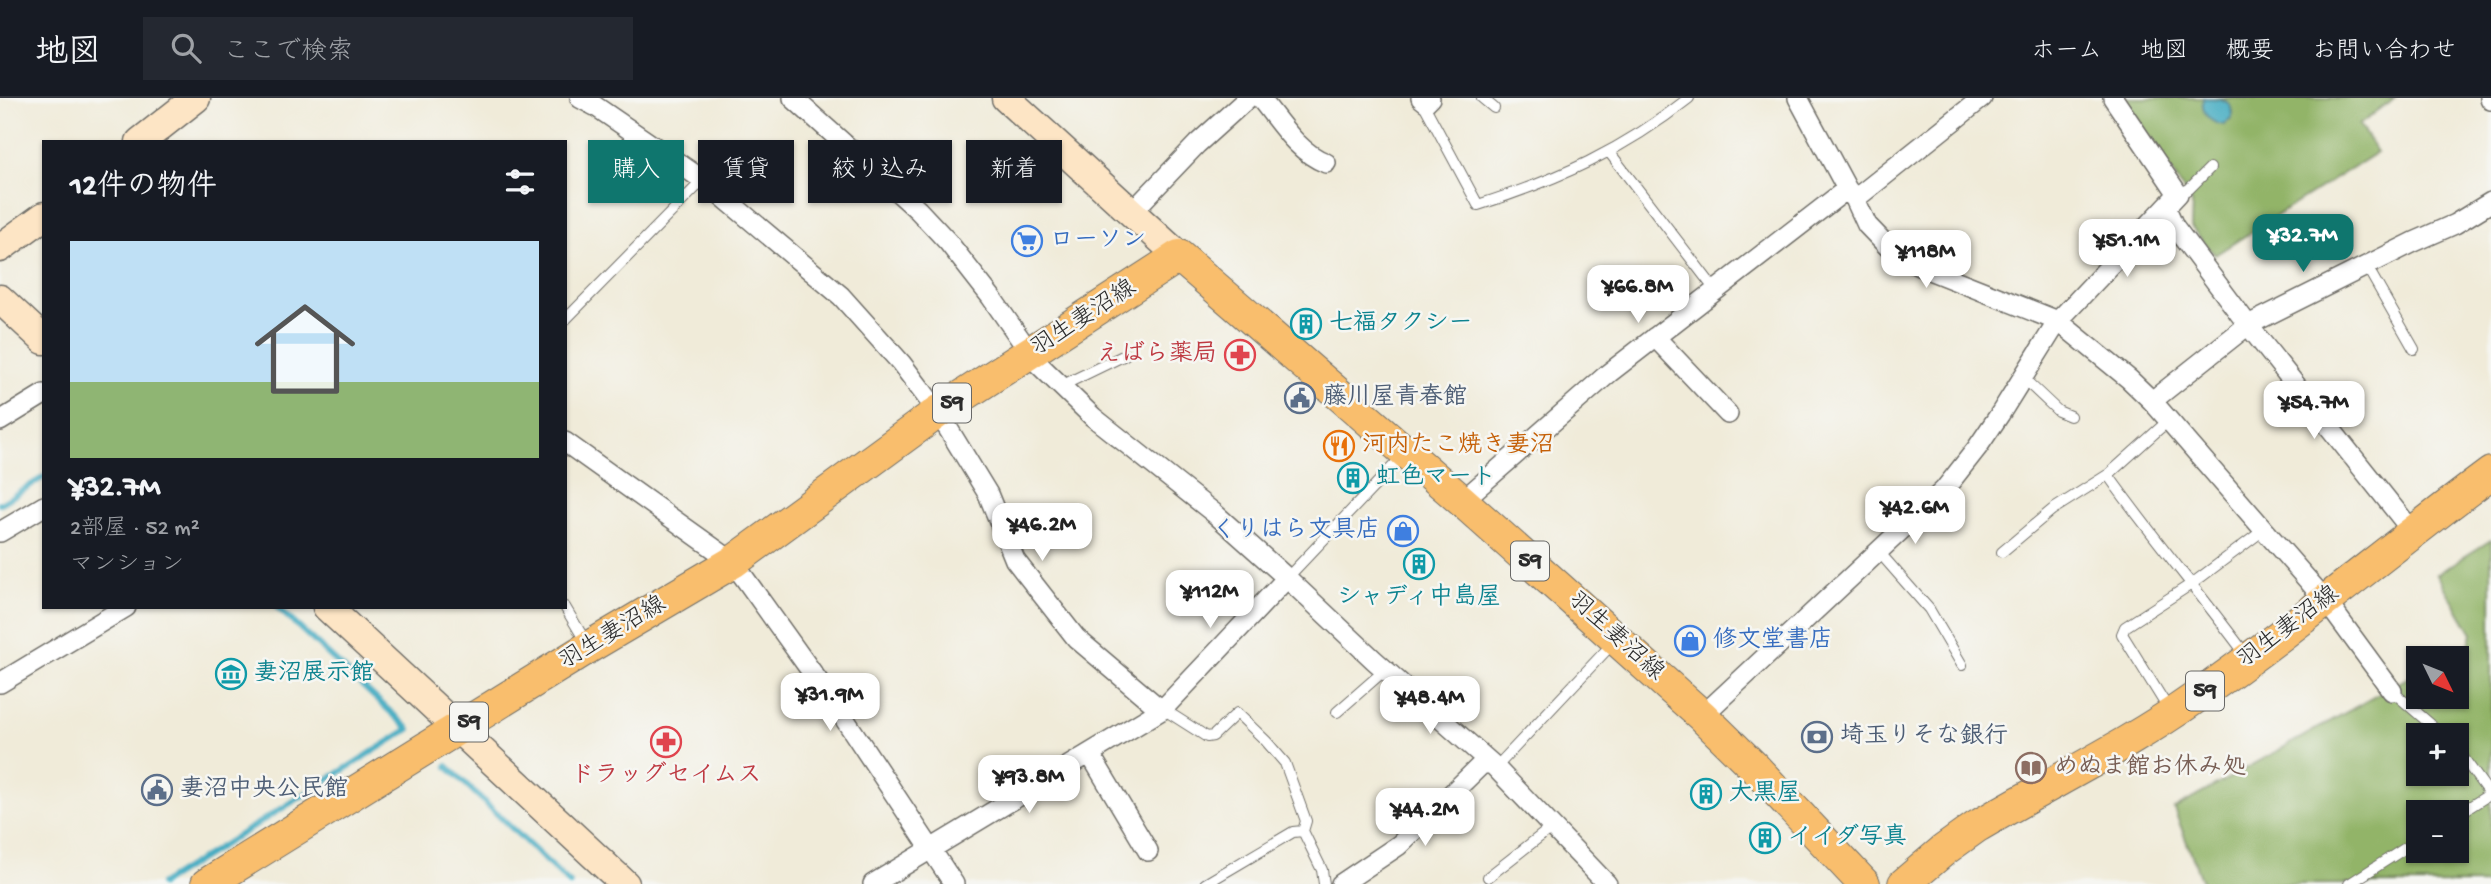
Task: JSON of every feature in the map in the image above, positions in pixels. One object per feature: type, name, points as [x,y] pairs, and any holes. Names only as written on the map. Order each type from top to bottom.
[{"type":"main road","name":"羽生妻沼線","points":[[207,884],[589,647],[733,562],[938,412],[1179,256],[1617,638],[1754,767],[1864,884]]},
{"type":"main road","name":"羽生妻沼線","points":[[1904,884],[1976,827],[2171,714],[2326,601],[2412,531],[2491,473]]},
{"type":"street","points":[[143,140],[196,98]]},
{"type":"street","points":[[580,98],[698,177]]},
{"type":"street","points":[[793,98],[918,210],[948,242],[991,297],[1028,354],[1093,417],[1206,507],[1492,764],[1607,884]]},
{"type":"street","points":[[1006,98],[1179,256]]},
{"type":"street","points":[[1131,213],[1190,151],[1248,98]]},
{"type":"street","points":[[1260,98],[1301,148],[1326,163]]},
{"type":"street","points":[[1421,98],[1426,102],[1430,98]]},
{"type":"street","points":[[1798,98],[1867,225],[1894,253],[1919,266],[2058,321],[2129,379],[2169,420],[2326,601],[2392,691]]},
{"type":"street","points":[[1462,501],[1609,373],[1655,337],[1982,98]]},
{"type":"street","points":[[2122,101],[2172,201],[2174,226],[2248,325],[2412,531]]},
{"type":"street","points":[[1702,716],[1944,490],[1977,448],[2058,321],[2172,201]]},
{"type":"street","points":[[2152,401],[2248,325],[2366,265],[2455,224],[2491,202]]},
{"type":"street","points":[[730,203],[841,296],[901,363],[938,412],[988,494],[1015,561],[1076,638],[1163,709]]},
{"type":"street","points":[[0,248],[42,216]]},
{"type":"street","points":[[0,299],[42,338]]},
{"type":"street","points":[[1655,337],[1728,414]]},
{"type":"street","points":[[0,421],[42,395]]},
{"type":"street","points":[[567,443],[733,562],[834,703],[954,884]]},
{"type":"street","points":[[0,532],[42,507]]},
{"type":"street","points":[[873,884],[1163,709],[1287,578]]},
{"type":"street","points":[[0,683],[123,609]]},
{"type":"street","points":[[329,609],[625,884]]},
{"type":"street","points":[[1090,754],[1148,851]]},
{"type":"street","points":[[1341,884],[1399,845],[1482,764],[1492,764]]},
{"type":"lane","points":[[1421,98],[1478,205],[1527,190],[1610,153],[1658,123],[1689,98]]},
{"type":"lane","points":[[1482,98],[1494,108]]},
{"type":"lane","points":[[1610,153],[1716,291]]},
{"type":"lane","points":[[2172,201],[2210,168]]},
{"type":"lane","points":[[567,318],[698,185]]},
{"type":"lane","points":[[2366,265],[2414,349]]},
{"type":"lane","points":[[1061,386],[1125,355]]},
{"type":"lane","points":[[2023,379],[2058,411],[2070,416]]},
{"type":"lane","points":[[2001,552],[2052,510],[2108,475],[2169,420]]},
{"type":"lane","points":[[1287,578],[1406,453]]},
{"type":"lane","points":[[2108,475],[2249,658]]},
{"type":"lane","points":[[2171,714],[2122,634],[2125,627],[2193,583],[2265,529]]},
{"type":"lane","points":[[1879,552],[1929,609],[1962,665]]},
{"type":"lane","points":[[566,609],[589,647]]},
{"type":"lane","points":[[1492,764],[1501,762],[1617,638]]},
{"type":"lane","points":[[1336,712],[1385,670]]},
{"type":"lane","points":[[2392,691],[2429,723]]},
{"type":"lane","points":[[1163,709],[1207,737],[1213,736],[1237,713],[1266,741],[1284,763],[1306,821],[1303,831],[1322,870],[1324,884]]},
{"type":"lane","points":[[2469,766],[2490,795],[2469,808]]},
{"type":"lane","points":[[1488,877],[1552,827]]},
{"type":"lane","points":[[1206,884],[1293,832],[1303,831]]},
{"type":"lane","points":[[2349,884],[2406,848]]},
{"type":"green space","points":[[2124,98],[2395,98],[2359,125],[2377,152],[2215,255],[2191,227],[2192,203]]},
{"type":"green space","points":[[2491,540],[2491,884],[2203,884],[2174,809],[2406,679],[2406,709],[2469,709],[2469,646],[2465,646],[2470,643],[2472,634],[2437,574]]},
{"type":"water","points":[[2203,98],[2224,100],[2230,106],[2232,117],[2224,125],[2210,120],[2203,108]]},
{"type":"waterway","points":[[0,504],[42,478]]},
{"type":"waterway","points":[[161,884],[409,729],[279,609]]},
{"type":"waterway","points":[[447,766],[570,884]]},
{"type":"place","name":"ローソン","points":[[1027,241]]},
{"type":"place","name":"七福タクシー","points":[[1306,324]]},
{"type":"place","name":"えばら薬局","points":[[1240,355]]},
{"type":"place","name":"藤川屋青春館","points":[[1300,398]]},
{"type":"place","name":"河内たこ焼き妻沼","points":[[1339,446]]},
{"type":"place","name":"虹色マート","points":[[1353,478]]},
{"type":"place","name":"くりはら文具店","points":[[1403,531]]},
{"type":"place","name":"シャディ中島屋","points":[[1419,564]]},
{"type":"place","name":"修文堂書店","points":[[1690,641]]},
{"type":"place","name":"妻沼展示館","points":[[231,674]]},
{"type":"place","name":"埼玉りそな銀行","points":[[1817,737]]},
{"type":"place","name":"ドラッグセイムス","points":[[666,742]]},
{"type":"place","name":"めぬま館お休み処","points":[[2031,768]]},
{"type":"place","name":"妻沼中央公民館","points":[[157,790]]},
{"type":"place","name":"大黒屋","points":[[1706,794]]},
{"type":"place","name":"イイダ写真","points":[[1765,838]]}]
